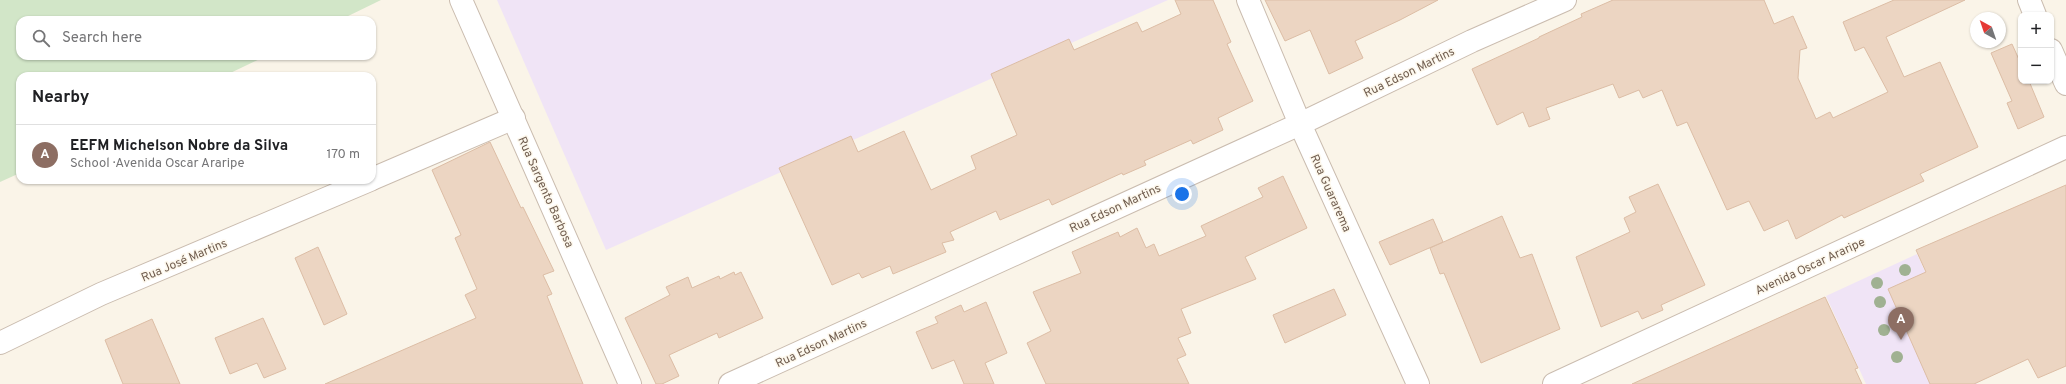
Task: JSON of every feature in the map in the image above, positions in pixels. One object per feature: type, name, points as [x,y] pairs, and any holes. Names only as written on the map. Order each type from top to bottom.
[{"type":"street","name":"Rua Sargento Barbosa","points":[[461,0],[630,384]]},
{"type":"street","name":"Rua Guararema","points":[[1248,0],[1300,124],[1418,384]]},
{"type":"street","name":"Rua Edson Martins","points":[[730,384],[1300,124],[1472,41],[1565,0]]},
{"type":"street","points":[[2029,0],[2034,12]]},
{"type":"street","points":[[2054,57],[2066,84]]},
{"type":"street","name":"Rua José Martins","points":[[376,178],[514,118]]},
{"type":"street","name":"Avenida Oscar Araripe","points":[[1554,384],[2066,147]]},
{"type":"street","name":"Rua José Martins","points":[[0,343],[101,294],[362,184]]},
{"type":"shaded area","points":[[497,0],[1168,0],[606,250]]},
{"type":"shaded area","points":[[1917,254],[1977,384],[1866,384],[1826,296]]},
{"type":"green space","points":[[0,0],[381,0],[348,16],[16,16],[16,60],[258,60],[232,72],[16,72],[16,175],[0,182]]},
{"type":"building","points":[[1175,0],[1213,0],[1231,42],[1227,44],[1253,101],[1218,118],[1223,130],[1193,144],[1191,140],[1144,161],[1146,165],[1123,175],[1122,173],[1052,205],[1049,199],[1000,220],[996,211],[950,232],[954,240],[942,243],[946,252],[893,274],[890,266],[862,278],[859,273],[832,285],[779,168],[851,136],[858,152],[904,131],[931,190],[976,169],[971,156],[1017,135],[991,74],[1069,39],[1074,50],[1137,22],[1142,32],[1181,14]]},
{"type":"building","points":[[1265,0],[1438,0],[1355,41],[1363,58],[1329,74],[1310,30],[1285,41]]},
{"type":"building","points":[[1613,0],[1764,0],[1774,24],[1793,16],[1807,48],[1800,50],[1798,78],[1816,119],[1830,112],[1833,118],[1888,92],[1864,47],[1855,51],[1843,22],[1894,0],[1965,0],[1886,37],[1904,77],[1940,62],[1978,147],[1920,174],[1924,181],[1844,218],[1842,215],[1796,239],[1788,220],[1764,231],[1749,201],[1727,210],[1687,122],[1677,126],[1662,90],[1643,98],[1639,90],[1619,98],[1613,84],[1546,108],[1550,119],[1529,127],[1523,112],[1497,125],[1472,69],[1582,17],[1581,14]]},
{"type":"building","points":[[2012,44],[2018,57],[2018,84],[2030,84],[2044,117],[2018,129],[2007,103],[2012,101],[1991,53],[2006,48]]},
{"type":"building","points":[[490,142],[521,208],[523,207],[554,271],[543,275],[552,294],[547,296],[583,384],[325,384],[476,318],[465,295],[477,289],[455,238],[461,235],[432,170]]},
{"type":"building","points":[[1283,176],[1307,228],[1245,257],[1256,279],[1181,309],[1191,333],[1178,338],[1186,355],[1177,359],[1189,384],[1046,384],[1027,343],[1051,331],[1033,292],[1081,273],[1072,252],[1118,232],[1120,237],[1137,228],[1146,248],[1154,244],[1159,256],[1206,236],[1201,226],[1263,197],[1258,188]]},
{"type":"building","points":[[1658,184],[1705,285],[1661,305],[1663,310],[1642,319],[1638,311],[1601,327],[1576,257],[1630,232],[1624,218],[1636,212],[1629,197]]},
{"type":"building","points":[[2066,185],[2066,366],[2038,378],[2028,359],[1974,384],[1930,384],[1888,289],[1926,272],[1916,250]]},
{"type":"building","points":[[1502,216],[1520,258],[1532,254],[1560,329],[1481,363],[1444,273],[1440,274],[1430,248]]},
{"type":"building","points":[[1433,219],[1443,242],[1390,265],[1379,242]]},
{"type":"building","points":[[318,247],[347,314],[324,325],[295,258]]},
{"type":"building","points":[[734,272],[735,275],[741,272],[763,318],[719,338],[717,333],[669,355],[679,376],[662,384],[656,384],[625,318],[670,295],[666,287],[688,277],[692,288],[719,276],[720,279]]},
{"type":"building","points":[[1334,289],[1346,315],[1285,343],[1273,315]]},
{"type":"building","points":[[1825,297],[1858,368],[1855,369],[1862,384],[1632,384]]},
{"type":"building","points":[[986,302],[1007,353],[985,363],[994,384],[964,384],[954,360],[932,369],[916,332],[938,323],[935,317],[961,305],[964,312]]},
{"type":"building","points":[[263,318],[286,369],[264,378],[257,363],[230,374],[215,338]]},
{"type":"building","points":[[152,319],[180,384],[123,384],[105,340]]},
{"type":"place","name":"EEFM Michelson Nobre da Silva","points":[[1901,340]]}]
